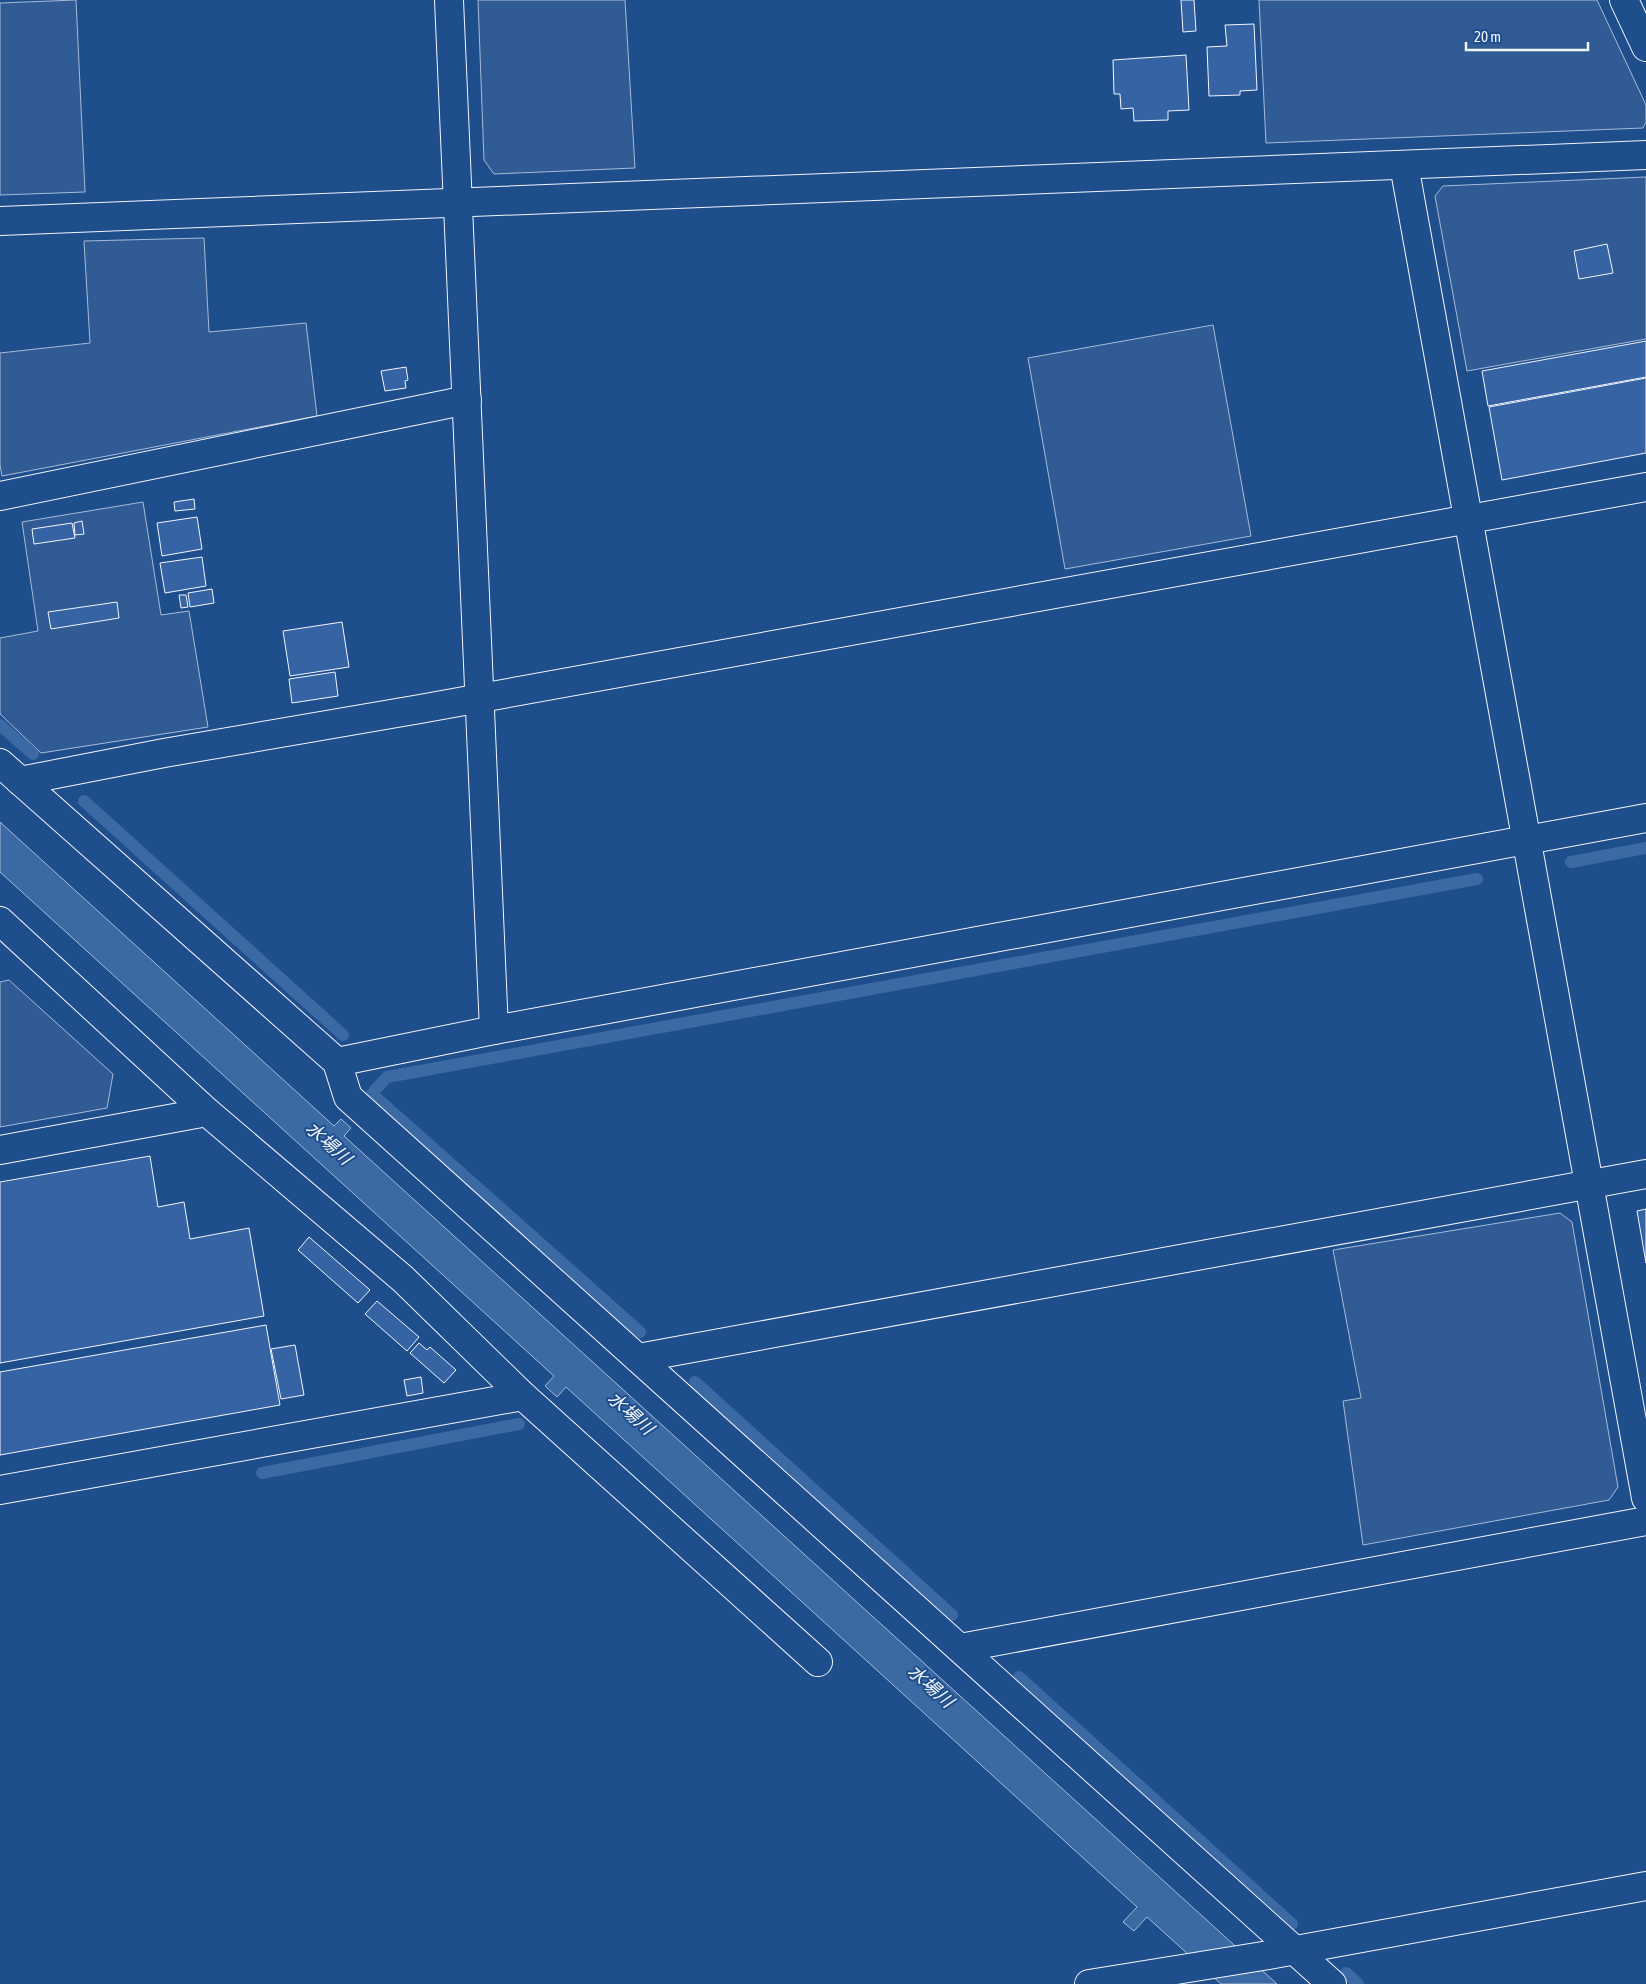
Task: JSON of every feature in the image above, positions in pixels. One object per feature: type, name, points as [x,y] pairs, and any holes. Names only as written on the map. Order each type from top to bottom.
[{"type":"street","points":[[449,0],[494,1030]]},
{"type":"street","points":[[1624,0],[1646,47]]},
{"type":"street","points":[[0,220],[1646,155]]},
{"type":"street","points":[[1404,164],[1646,1498]]},
{"type":"street","points":[[0,496],[466,400]]},
{"type":"street","points":[[20,781],[164,753],[480,698],[1646,487]]},
{"type":"street","points":[[0,763],[337,1062],[348,1098],[960,1648],[1282,1952],[1332,1984]]},
{"type":"street","points":[[337,1062],[494,1030],[1646,818]]},
{"type":"street","points":[[0,921],[207,1112],[403,1279],[522,1396],[818,1662]]},
{"type":"street","points":[[0,1150],[207,1112]]},
{"type":"street","points":[[638,1358],[1646,1174]]},
{"type":"street","points":[[0,1490],[522,1396]]},
{"type":"street","points":[[960,1648],[1646,1521]]},
{"type":"street","points":[[1089,1984],[1144,1978],[1646,1886]]},
{"type":"shaded area","points":[[76,0],[85,192],[0,195],[0,3]]},
{"type":"shaded area","points":[[478,0],[625,0],[635,168],[494,174],[484,160]]},
{"type":"shaded area","points":[[1259,0],[1597,0],[1646,105],[1646,122],[1643,128],[1266,143]]},
{"type":"shaded area","points":[[1646,177],[1646,339],[1467,371],[1435,196],[1443,186]]},
{"type":"shaded area","points":[[204,238],[209,332],[306,323],[317,416],[2,476],[0,465],[0,353],[90,343],[84,241]]},
{"type":"shaded area","points":[[1213,325],[1251,536],[1065,569],[1028,358]]},
{"type":"shaded area","points":[[143,502],[161,615],[189,611],[208,727],[41,753],[0,714],[0,638],[38,631],[22,522]]},
{"type":"shaded area","points":[[9,980],[113,1074],[107,1108],[0,1127],[0,982]]},
{"type":"shaded area","points":[[1560,1213],[1572,1222],[1618,1487],[1609,1500],[1363,1545],[1343,1401],[1361,1398],[1333,1250]]},
{"type":"water","name":"水場川","points":[[0,822],[334,1126],[341,1119],[351,1128],[344,1136],[1277,1984],[1221,1984],[1147,1917],[1134,1931],[1123,1922],[1137,1907],[566,1387],[557,1397],[545,1386],[554,1376],[0,872]]},
{"type":"building","points":[[1181,0],[1194,0],[1196,31],[1183,32]]},
{"type":"building","points":[[1254,24],[1257,90],[1240,91],[1240,95],[1209,96],[1207,47],[1227,46],[1225,25]]},
{"type":"building","points":[[1186,55],[1189,110],[1168,111],[1168,120],[1134,121],[1133,108],[1121,109],[1120,94],[1114,94],[1113,60]]},
{"type":"building","points":[[1607,244],[1613,273],[1579,279],[1574,251]]},
{"type":"building","points":[[1646,341],[1646,377],[1488,406],[1482,371]]},
{"type":"building","points":[[406,367],[408,380],[405,381],[406,388],[385,391],[381,371]]},
{"type":"building","points":[[1646,378],[1646,453],[1502,480],[1489,407]]},
{"type":"building","points":[[194,499],[195,509],[175,511],[174,502]]},
{"type":"building","points":[[197,517],[202,549],[162,556],[157,523]]},
{"type":"building","points":[[82,521],[84,534],[75,535],[74,523]]},
{"type":"building","points":[[72,523],[75,538],[34,544],[32,529]]},
{"type":"building","points":[[202,557],[206,586],[165,593],[160,563]]},
{"type":"building","points":[[212,589],[214,603],[190,607],[188,593]]},
{"type":"building","points":[[179,595],[186,595],[188,607],[181,608]]},
{"type":"building","points":[[117,602],[119,618],[51,629],[48,612]]},
{"type":"building","points":[[342,622],[349,667],[290,676],[283,631]]},
{"type":"building","points":[[335,672],[338,696],[292,703],[289,679]]},
{"type":"building","points":[[150,1156],[158,1207],[184,1202],[190,1239],[249,1228],[264,1316],[0,1363],[0,1182]]},
{"type":"building","points":[[1646,1209],[1646,1263],[1637,1211]]},
{"type":"building","points":[[309,1237],[370,1290],[358,1303],[298,1250]]},
{"type":"building","points":[[377,1301],[419,1337],[407,1351],[365,1314]]},
{"type":"building","points":[[266,1325],[280,1405],[0,1455],[0,1372]]},
{"type":"building","points":[[419,1343],[427,1350],[430,1347],[456,1370],[444,1383],[410,1353]]},
{"type":"building","points":[[295,1345],[304,1395],[281,1399],[271,1349]]},
{"type":"building","points":[[421,1377],[423,1393],[407,1396],[404,1380]]},
{"type":"waterway","points":[[0,725],[33,754]]},
{"type":"waterway","points":[[84,801],[343,1035]]},
{"type":"waterway","points":[[1571,862],[1646,848]]},
{"type":"waterway","points":[[375,1090],[387,1077],[1477,879]]},
{"type":"waterway","points":[[372,1094],[640,1332]]},
{"type":"waterway","points":[[695,1382],[952,1615]]},
{"type":"waterway","points":[[262,1473],[519,1424]]},
{"type":"waterway","points":[[1019,1677],[1292,1924]]},
{"type":"waterway","points":[[1346,1973],[1358,1984]]}]
